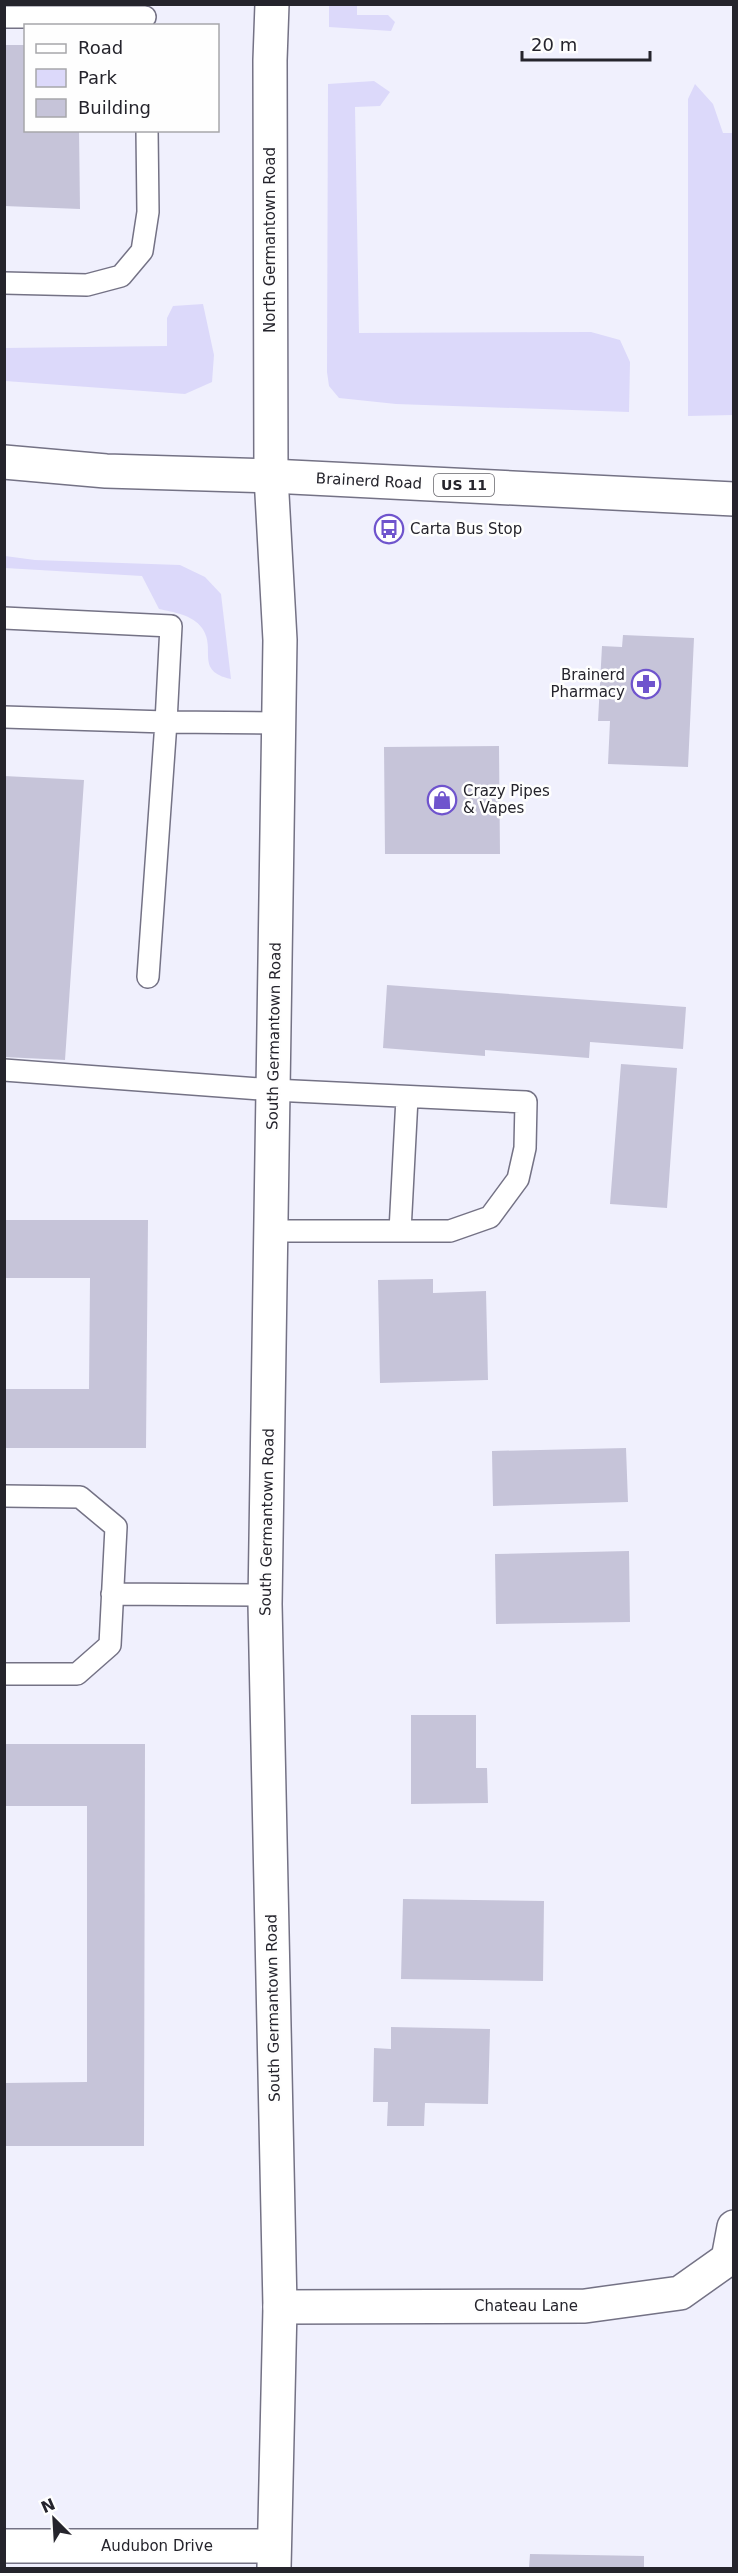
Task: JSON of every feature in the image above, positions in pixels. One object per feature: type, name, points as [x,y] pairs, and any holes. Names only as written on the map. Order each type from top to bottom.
[{"type":"main road","name":"North Germantown Road","points":[[271,476],[270,60],[272,4]]},
{"type":"main road","name":"Brainerd Road","points":[[4,462],[106,471],[271,476],[734,499]]},
{"type":"main road","name":"South Germantown Road","points":[[271,476],[280,640],[265,1594],[280,2307],[274,2557]]},
{"type":"main road","name":"Chateau Lane","points":[[280,2307],[585,2306],[680,2293],[728,2259],[734,2227]]},
{"type":"main road","name":"Audubon Drive","points":[[4,2546],[274,2557]]},
{"type":"lane","points":[[4,17],[145,16]]},
{"type":"lane","points":[[4,283],[87,285],[121,276],[142,250],[148,212],[147,132]]},
{"type":"lane","points":[[4,618],[171,626],[148,976]]},
{"type":"lane","points":[[4,717],[279,723]]},
{"type":"lane","points":[[4,1070],[273,1090],[526,1102],[525,1148],[518,1179],[490,1217],[450,1231],[272,1231]]},
{"type":"lane","points":[[400,1231],[407,1098]]},
{"type":"lane","points":[[4,1496],[80,1497],[116,1527],[110,1645],[77,1674],[4,1674]]},
{"type":"lane","points":[[112,1594],[265,1594]]},
{"type":"green space","points":[[329,5],[357,5],[357,15],[388,15],[395,22],[391,31],[329,27]]},
{"type":"green space","points":[[374,81],[390,92],[380,106],[355,107],[359,333],[591,332],[620,340],[630,362],[629,412],[396,404],[339,398],[329,386],[327,372],[328,84]]},
{"type":"green space","points":[[695,84],[713,104],[723,133],[733,133],[733,415],[688,416],[688,99]]},
{"type":"green space","points":[[203,304],[214,355],[212,382],[185,394],[5,381],[5,348],[167,346],[167,318],[173,306]]},
{"type":"green space","points":[[5,556],[35,560],[180,565],[205,577],[221,594],[231,679],[213,671],[208,658],[206,636],[202,628],[188,617],[159,609],[142,576],[5,568]]},
{"type":"building","points":[[4,45],[24,45],[24,132],[79,132],[80,209],[4,206]]},
{"type":"building","name":"Brainerd Pharmacy","points":[[623,635],[694,638],[688,767],[608,764],[610,721],[598,721],[602,646],[622,647]]},
{"type":"building","name":"Crazy Pipes & Vapes","points":[[499,746],[500,854],[385,854],[384,747]]},
{"type":"building","points":[[4,776],[84,780],[65,1060],[4,1057]]},
{"type":"building","points":[[387,985],[686,1007],[683,1049],[590,1042],[589,1058],[485,1050],[485,1056],[383,1048]]},
{"type":"building","points":[[621,1064],[677,1068],[667,1208],[610,1204]]},
{"type":"building","points":[[4,1220],[148,1220],[146,1448],[4,1448],[4,1389],[89,1389],[90,1278],[4,1278]]},
{"type":"building","points":[[433,1279],[433,1293],[486,1291],[488,1380],[380,1383],[378,1280]]},
{"type":"building","points":[[626,1448],[628,1502],[493,1506],[492,1451]]},
{"type":"building","points":[[629,1551],[630,1622],[496,1624],[495,1554]]},
{"type":"building","points":[[411,1715],[476,1715],[476,1768],[487,1768],[488,1803],[411,1804]]},
{"type":"building","points":[[4,1744],[145,1744],[144,2146],[4,2146],[4,2083],[87,2082],[87,1806],[4,1806]]},
{"type":"building","points":[[403,1899],[544,1901],[543,1981],[401,1979]]},
{"type":"building","points":[[391,2027],[490,2029],[488,2104],[425,2103],[424,2126],[387,2126],[388,2102],[373,2102],[374,2048],[391,2049]]},
{"type":"building","points":[[530,2554],[644,2556],[644,2568],[529,2568]]},
{"type":"place","name":"Carta Bus Stop","points":[[389,529]]},
{"type":"place","name":"Brainerd Pharmacy","points":[[646,684]]},
{"type":"place","name":"Crazy Pipes & Vapes","points":[[442,800]]}]
